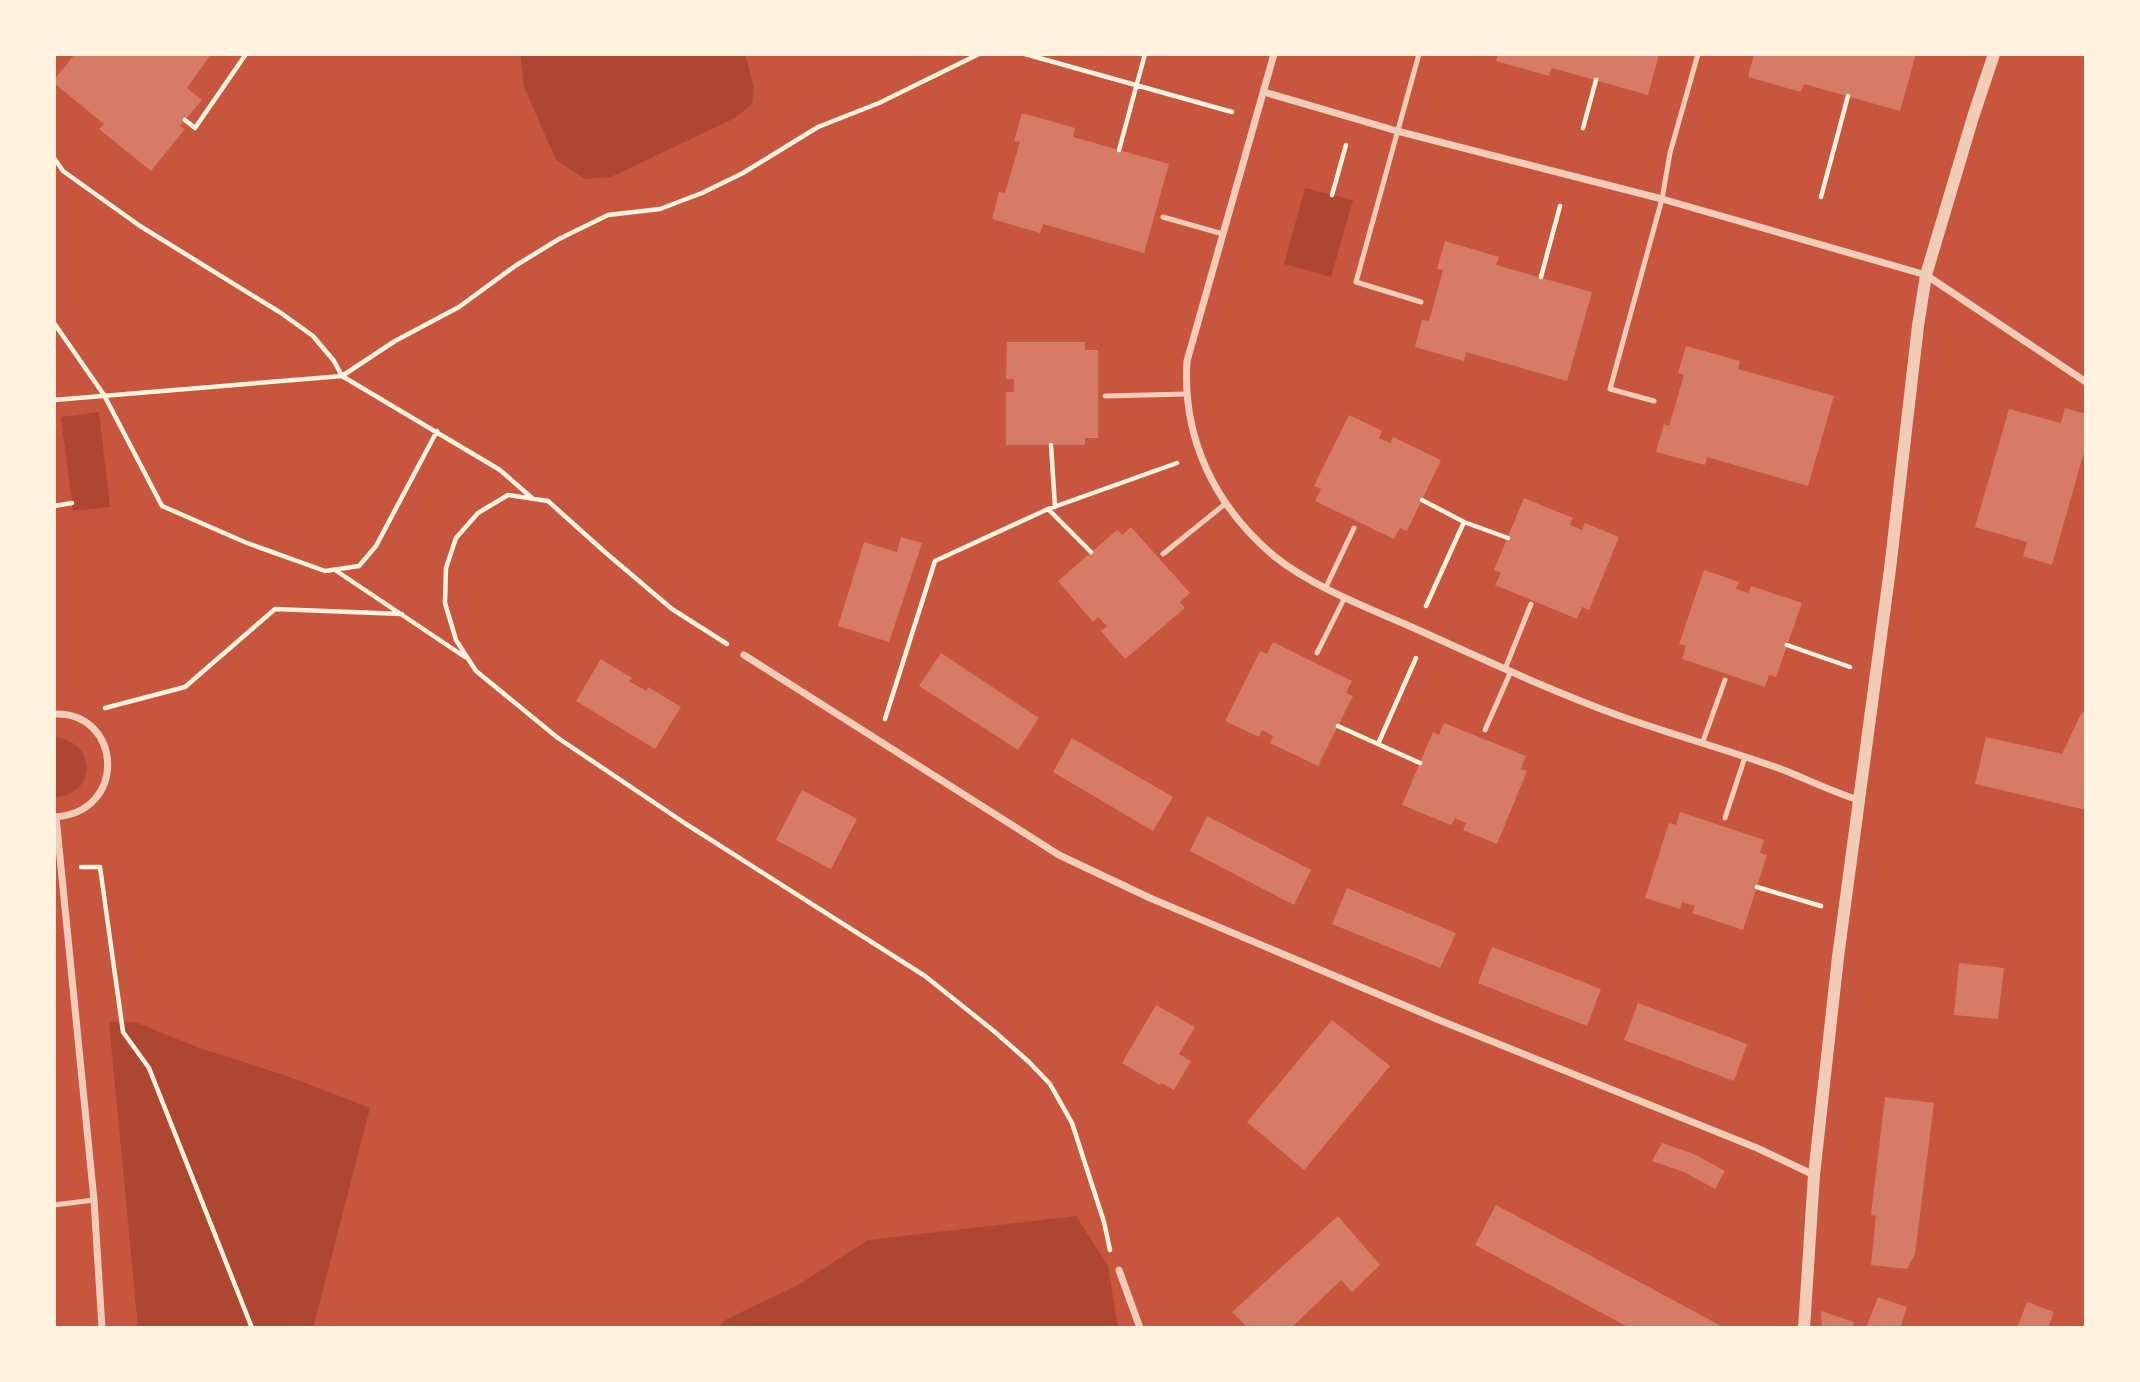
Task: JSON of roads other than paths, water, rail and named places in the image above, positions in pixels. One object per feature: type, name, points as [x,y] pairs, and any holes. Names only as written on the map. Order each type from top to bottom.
[{"type":"street","points":[[1275,54],[1188,361],[1186,394],[1192,433],[1199,454],[1225,504],[1275,557],[1345,597],[1619,716],[1783,769],[1838,794],[1859,800]]},
{"type":"street","points":[[1804,1328],[1814,1175],[1838,957],[1890,569],[1918,326],[1926,275],[1994,54]]},
{"type":"street","points":[[1264,92],[1396,131],[1662,200],[1926,275],[2086,382]]},
{"type":"street","points":[[744,655],[1059,855],[1150,898],[1439,1020],[1758,1148],[1814,1175]]},
{"type":"street","points":[[54,713],[74,716],[91,726],[101,738],[107,753],[105,784],[97,798],[71,815],[55,817],[94,1200],[102,1328]]},
{"type":"street","points":[[1119,1270],[1140,1328]]},
{"type":"lane","points":[[1419,54],[1356,282],[1421,302]]},
{"type":"lane","points":[[1654,401],[1609,389],[1662,200],[1670,153],[1698,54]]},
{"type":"lane","points":[[1163,217],[1223,234]]},
{"type":"lane","points":[[1104,396],[1186,394]]},
{"type":"lane","points":[[1163,555],[1225,504]]},
{"type":"lane","points":[[1326,587],[1354,528]]},
{"type":"lane","points":[[1317,653],[1345,597]]},
{"type":"lane","points":[[1485,730],[1531,604]]},
{"type":"lane","points":[[1702,744],[1725,680]]},
{"type":"lane","points":[[1724,818],[1745,757]]},
{"type":"lane","points":[[54,1205],[94,1200]]}]
